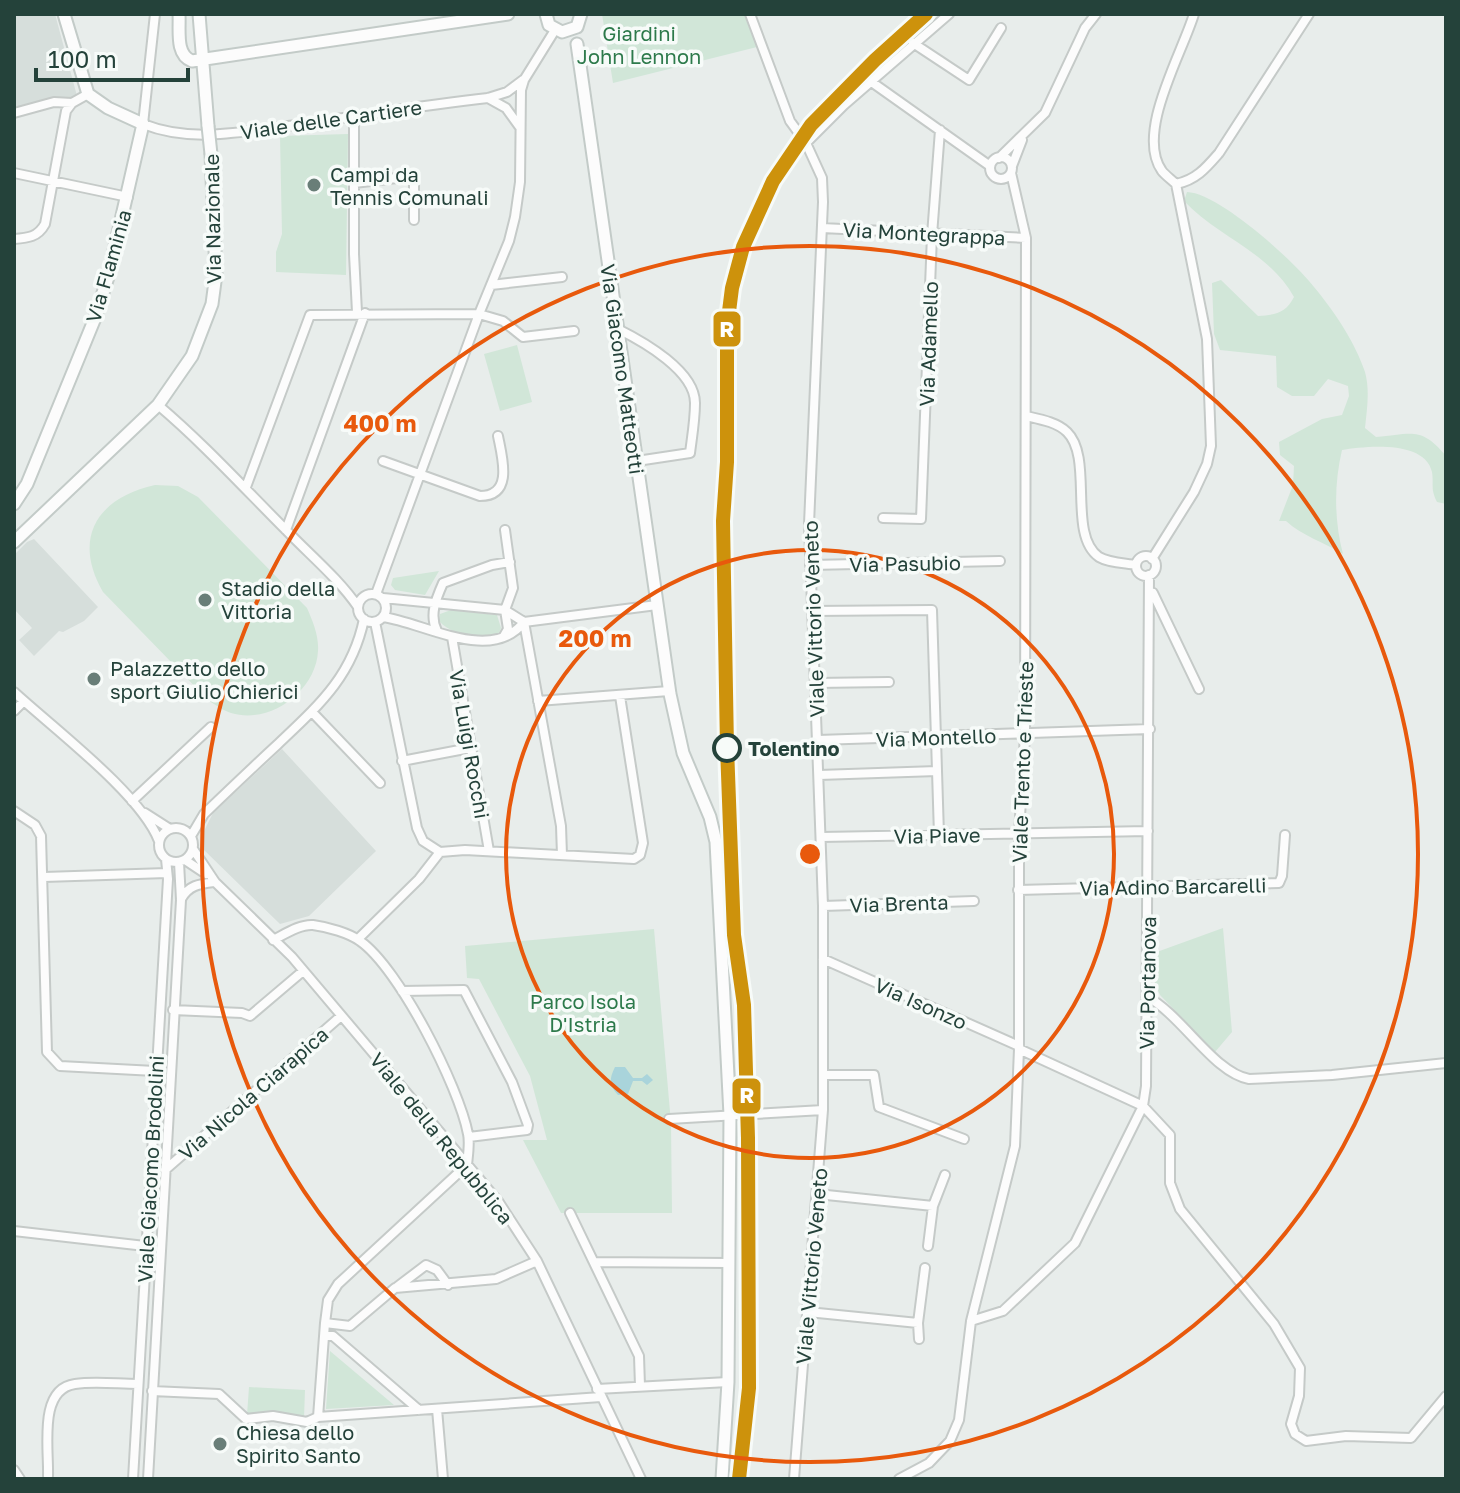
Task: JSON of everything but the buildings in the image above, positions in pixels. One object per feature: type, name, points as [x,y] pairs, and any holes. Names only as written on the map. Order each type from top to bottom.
[{"type":"street","points":[[14,239],[33,236],[45,224],[66,111],[72,103],[88,94],[64,14]]},
{"type":"street","name":"Via Flaminia","points":[[14,504],[27,484],[95,318],[108,277],[143,124],[155,14]]},
{"type":"street","points":[[179,14],[181,53],[188,60],[440,20],[508,14]]},
{"type":"street","name":"Via Nazionale","points":[[14,542],[158,405],[192,356],[212,304],[216,274],[211,154],[199,14]]},
{"type":"street","name":"Viale Vittorio Veneto","points":[[750,14],[790,121],[806,143],[822,178],[809,524],[823,906],[823,1110],[794,1479]]},
{"type":"street","points":[[806,143],[844,105],[949,14]]},
{"type":"street","points":[[990,166],[1045,113],[1085,28],[1096,14]]},
{"type":"street","points":[[1136,565],[1143,556],[1152,559],[1194,492],[1207,464],[1211,446],[1207,339],[1176,184],[1162,171],[1157,158],[1156,116],[1194,14]]},
{"type":"street","points":[[1176,184],[1189,181],[1204,171],[1219,153],[1309,14]]},
{"type":"street","points":[[376,595],[479,314],[509,241],[520,182],[519,127],[524,80],[564,20]]},
{"type":"street","name":"Via Giacomo Matteotti","points":[[564,20],[577,44],[670,692],[683,753],[710,817],[716,842],[730,1115],[728,1382],[722,1479]]},
{"type":"street","points":[[913,43],[969,80],[1001,28]]},
{"type":"street","name":"Viale delle Cartiere","points":[[88,94],[108,108],[159,131],[195,137],[488,98],[507,92],[524,80]]},
{"type":"street","points":[[873,83],[990,166],[993,176],[1002,179],[1011,170],[1024,136]]},
{"type":"street","points":[[488,98],[506,108],[519,127]]},
{"type":"street","points":[[14,113],[54,102],[72,103]]},
{"type":"street","points":[[285,524],[361,312],[354,117]]},
{"type":"street","name":"Via Adamello","points":[[883,518],[921,519],[932,235],[940,130]]},
{"type":"street","points":[[999,158],[1006,158],[1011,170]]},
{"type":"street","name":"Viale Trento e Trieste","points":[[899,1479],[929,1463],[950,1441],[959,1420],[971,1321],[1015,1146],[1019,1048],[1019,833],[1025,735],[1026,238],[1011,170]]},
{"type":"street","points":[[14,173],[128,197]]},
{"type":"street","points":[[354,183],[414,176],[414,220]]},
{"type":"street","name":"Viale Trento e Trieste","points":[[1002,179],[1017,198]]},
{"type":"street","name":"Via Montegrappa","points":[[822,228],[1026,238]]},
{"type":"street","points":[[491,285],[562,277]]},
{"type":"street","points":[[246,487],[310,315],[361,312],[479,314],[503,321],[523,337],[574,331]]},
{"type":"street","points":[[618,329],[679,370],[692,385],[696,401],[690,453],[637,461]]},
{"type":"street","points":[[158,405],[195,436],[285,524],[358,607],[374,620],[484,642],[504,637],[524,622]]},
{"type":"street","points":[[1026,416],[1050,422],[1066,431],[1072,439],[1077,455],[1089,546],[1100,557],[1136,565]]},
{"type":"street","points":[[383,461],[480,496],[492,494],[499,488],[505,472],[498,436]]},
{"type":"street","points":[[504,637],[508,629],[505,610],[513,588],[505,530]]},
{"type":"street","name":"Via Portanova","points":[[971,1321],[1003,1311],[1075,1243],[1143,1106],[1150,729],[1149,575],[1155,568],[1152,559]]},
{"type":"street","name":"Via Pasubio","points":[[810,565],[1000,561]]},
{"type":"street","points":[[437,631],[433,622],[435,603],[443,583],[492,565],[510,562]]},
{"type":"street","points":[[1136,565],[1140,574],[1149,575]]},
{"type":"street","points":[[344,588],[376,595],[505,610],[524,622],[657,605]]},
{"type":"street","points":[[1151,589],[1199,689]]},
{"type":"street","points":[[358,607],[361,599],[376,595]]},
{"type":"street","points":[[14,692],[132,801],[159,841],[160,851],[166,859],[182,861],[193,849],[191,836],[204,814],[325,700],[344,673],[360,636],[387,609],[376,595]]},
{"type":"street","points":[[812,611],[932,610],[939,835]]},
{"type":"street","points":[[374,620],[419,835],[428,846],[440,852],[465,850],[616,859],[634,859],[640,855],[643,843],[620,696]]},
{"type":"street","points":[[524,622],[561,826],[562,855]]},
{"type":"street","name":"Via Luigi Rocchi","points":[[452,637],[489,851]]},
{"type":"street","points":[[816,683],[889,682]]},
{"type":"street","points":[[538,701],[670,692]]},
{"type":"street","points":[[14,711],[24,701]]},
{"type":"street","points":[[312,712],[380,783]]},
{"type":"street","points":[[132,801],[211,727]]},
{"type":"street","name":"Via Montello","points":[[818,740],[1150,729]]},
{"type":"street","points":[[402,761],[470,748]]},
{"type":"street","points":[[819,775],[937,771]]},
{"type":"street","points":[[14,811],[35,825],[41,836],[47,1052],[60,1066],[155,1071]]},
{"type":"street","points":[[141,811],[191,836]]},
{"type":"street","points":[[159,841],[175,828],[204,814]]},
{"type":"street","points":[[465,850],[479,840],[485,829]]},
{"type":"street","name":"Via Piave","points":[[821,837],[1148,831]]},
{"type":"street","name":"Via Adino Barcarelli","points":[[1018,890],[1279,883],[1285,835]]},
{"type":"street","name":"Viale della Repubblica","points":[[193,849],[212,880]]},
{"type":"street","points":[[358,939],[428,870],[440,852]]},
{"type":"street","name":"Viale Giacomo Brodolini","points":[[133,1479],[166,859]]},
{"type":"street","name":"Viale della Repubblica","points":[[182,861],[212,880],[303,971],[498,1201],[537,1261],[641,1479]]},
{"type":"street","name":"Viale Giacomo Brodolini","points":[[148,1479],[182,861]]},
{"type":"street","points":[[44,877],[167,873]]},
{"type":"street","points":[[181,900],[186,891],[195,885],[212,880]]},
{"type":"street","name":"Via Brenta","points":[[823,906],[974,901]]},
{"type":"street","points":[[273,940],[311,925],[358,939],[393,974],[451,1083],[469,1137],[467,1165],[347,1273],[328,1300],[318,1417]]},
{"type":"street","name":"Via Isonzo","points":[[823,959],[1143,1106]]},
{"type":"street","points":[[173,1010],[250,1016],[303,971]]},
{"type":"street","points":[[402,991],[464,990],[512,1082],[528,1125],[527,1130],[469,1137]]},
{"type":"street","points":[[1146,996],[1170,1010],[1237,1077],[1332,1075],[1446,1063]]},
{"type":"street","name":"Via Nicola Ciarapica","points":[[165,1170],[341,1016]]},
{"type":"street","points":[[823,1075],[874,1075],[879,1107],[964,1139]]},
{"type":"street","points":[[1143,1106],[1170,1135],[1170,1183],[1180,1209],[1274,1324],[1300,1368],[1299,1396],[1291,1424],[1295,1434],[1306,1441],[1346,1436],[1411,1438],[1446,1396]]},
{"type":"street","points":[[669,1119],[823,1110]]},
{"type":"street","points":[[928,1246],[933,1206],[945,1175]]},
{"type":"street","points":[[817,1194],[933,1206]]},
{"type":"street","points":[[570,1213],[639,1356],[640,1386]]},
{"type":"street","points":[[14,1231],[145,1246]]},
{"type":"street","points":[[395,1288],[496,1279],[537,1261]]},
{"type":"street","points":[[595,1262],[729,1263]]},
{"type":"street","points":[[325,1323],[350,1326],[426,1265],[437,1270],[448,1285]]},
{"type":"street","points":[[919,1339],[925,1268]]},
{"type":"street","points":[[808,1312],[918,1323]]},
{"type":"street","points":[[324,1336],[333,1336],[419,1410]]},
{"type":"street","points":[[152,1391],[219,1394],[246,1419],[273,1416],[307,1422],[318,1417],[437,1409],[640,1386],[728,1382]]},
{"type":"street","points":[[48,1476],[49,1404],[57,1391],[73,1384],[138,1384]]},
{"type":"street","points":[[437,1409],[443,1479]]},
{"type":"street","points":[[14,1470],[20,1479]]},
{"type":"shaded area","points":[[14,14],[55,14],[77,96],[14,114]]},
{"type":"shaded area","points":[[34,539],[98,607],[84,621],[63,632],[59,631],[34,656],[19,640],[32,628],[14,609],[14,555]]},
{"type":"shaded area","points":[[282,749],[376,851],[309,916],[280,924],[204,850],[202,835],[213,813]]},
{"type":"green space","name":"Giardini John Lennon","points":[[602,14],[744,14],[757,47],[613,83]]},
{"type":"green space","name":"Campi da Tennis Comunali","points":[[348,134],[346,275],[276,272],[276,252],[282,234],[280,136]]},
{"type":"green space","points":[[1187,192],[1218,204],[1255,230],[1314,287],[1343,327],[1365,372],[1368,393],[1365,428],[1376,437],[1415,434],[1437,446],[1446,456],[1446,504],[1437,502],[1432,472],[1418,454],[1393,448],[1352,448],[1342,450],[1338,476],[1336,502],[1343,554],[1286,521],[1279,521],[1293,485],[1294,466],[1280,455],[1279,442],[1322,419],[1342,415],[1349,396],[1348,386],[1328,379],[1314,396],[1292,396],[1277,387],[1276,356],[1220,350],[1214,334],[1212,283],[1221,280],[1258,316],[1279,312],[1294,297],[1283,281],[1257,256],[1197,214],[1184,201]]},
{"type":"green space","points":[[517,345],[532,402],[500,411],[484,354]]},
{"type":"green space","name":"Stadio della Vittoria","points":[[155,485],[178,486],[198,497],[307,608],[318,640],[315,666],[300,691],[288,702],[261,714],[246,715],[228,712],[209,701],[103,592],[90,554],[96,523],[105,510],[118,500]]},
{"type":"green space","points":[[439,571],[425,595],[395,590],[391,585],[393,578]]},
{"type":"green space","points":[[451,610],[497,615],[501,628],[499,633],[476,636],[451,630],[439,621],[440,614]]},
{"type":"green space","points":[[1223,928],[1232,1032],[1215,1052],[1160,995],[1155,984],[1154,953]]},
{"type":"green space","name":"Parco Isola D'Istria","points":[[654,929],[671,1123],[672,1213],[561,1213],[523,1140],[547,1140],[530,1076],[479,979],[467,978],[465,946]]},
{"type":"green space","points":[[330,1351],[394,1405],[326,1409]]},
{"type":"green space","points":[[249,1387],[305,1390],[304,1418],[247,1415]]},
{"type":"water","points":[[615,1067],[625,1067],[633,1078],[642,1078],[647,1074],[653,1080],[647,1085],[642,1081],[633,1081],[628,1094],[618,1095],[611,1082]]},
{"type":"transit line","name":"R","points":[[739,1479],[749,1388],[748,1138],[744,1005],[734,935],[727,747],[723,521],[727,462],[727,327],[732,288],[743,247],[773,181],[811,125],[926,14]]},
{"type":"place","name":"Campi da Tennis Comunali","points":[[314,185]]},
{"type":"place","name":"Stadio della Vittoria","points":[[205,600]]},
{"type":"place","name":"Palazzetto dello sport Giulio Chierici","points":[[94,679]]},
{"type":"place","name":"Tolentino","points":[[727,748]]},
{"type":"place","name":"Chiesa dello Spirito Santo","points":[[220,1444]]}]
